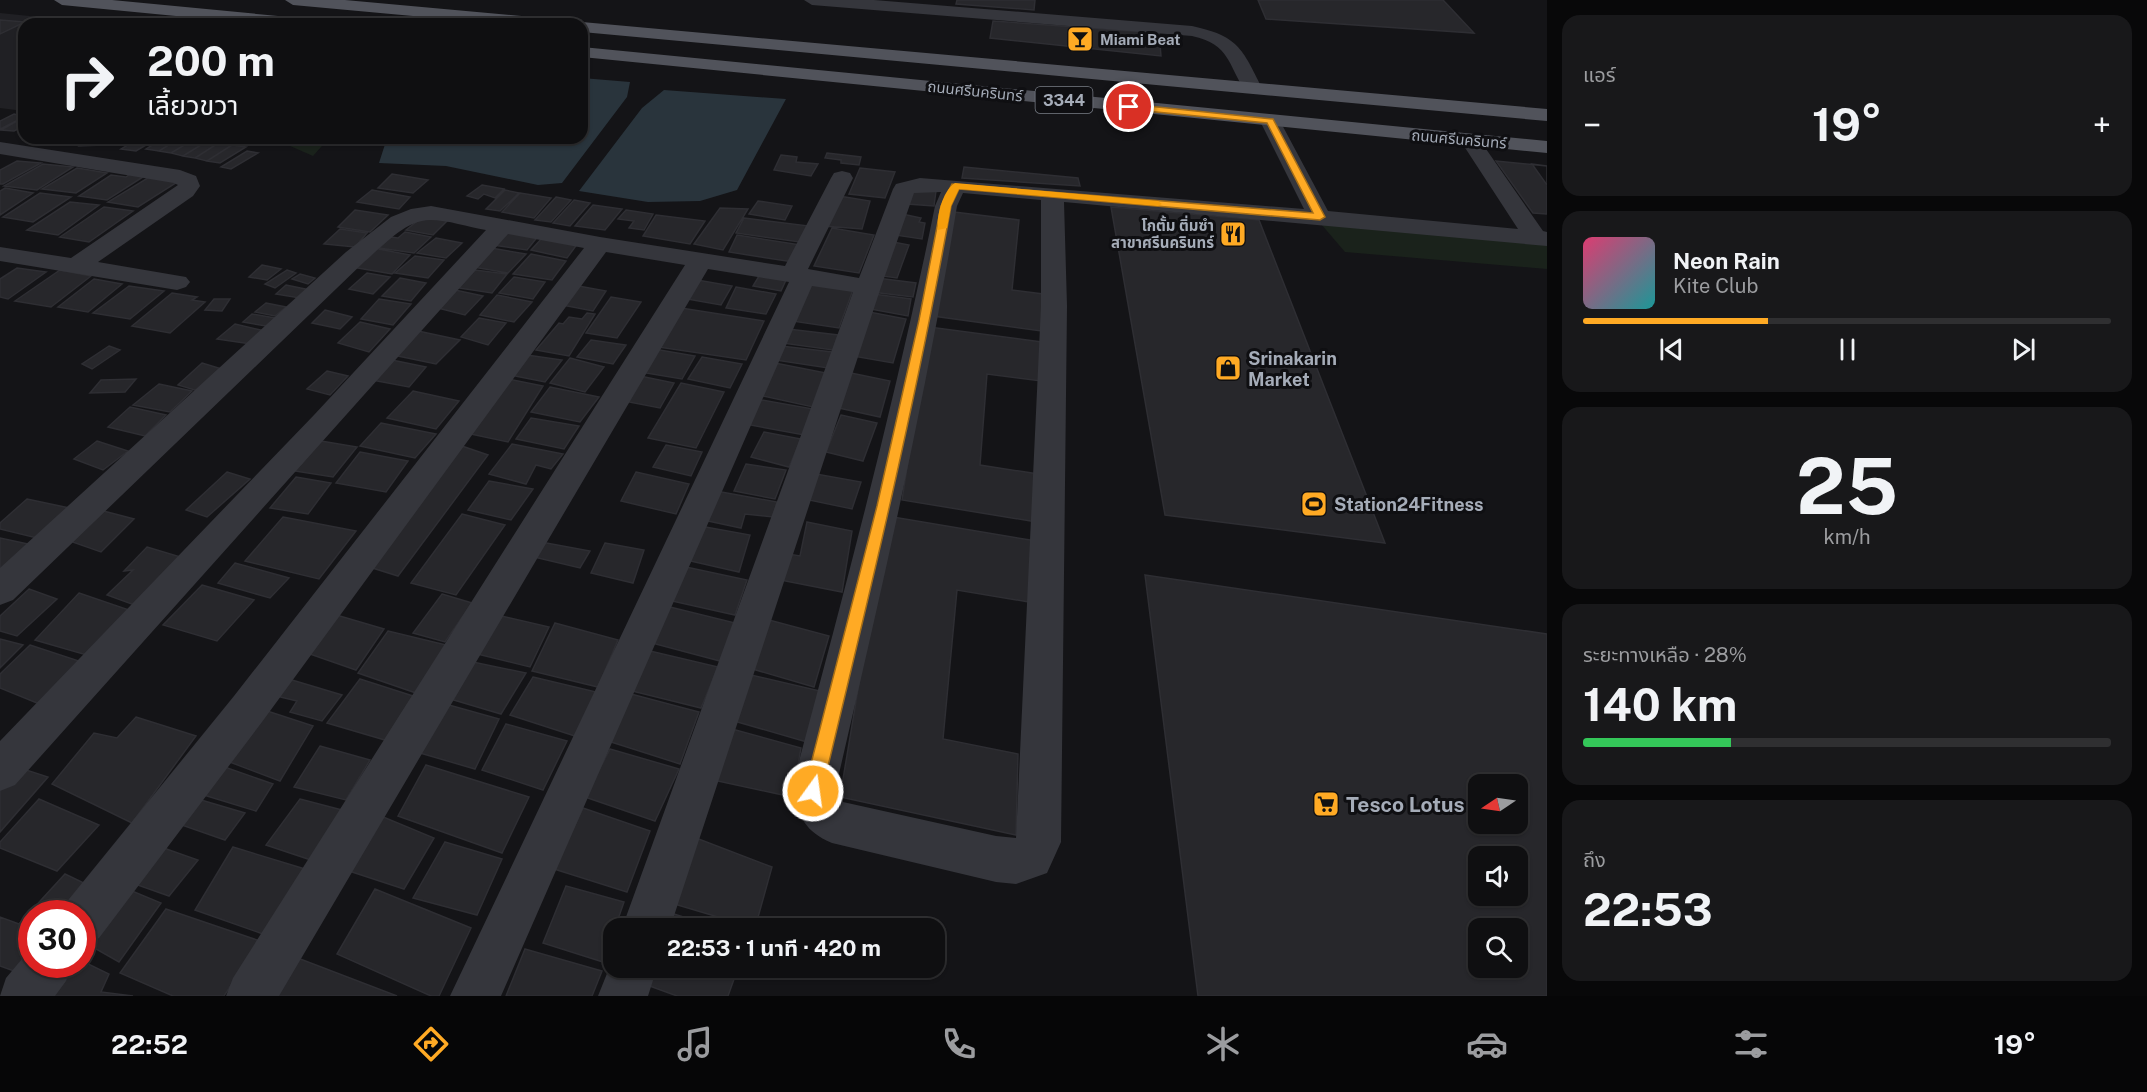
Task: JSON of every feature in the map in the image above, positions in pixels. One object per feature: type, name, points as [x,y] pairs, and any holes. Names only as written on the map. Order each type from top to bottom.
[{"type":"main road","points":[[62,0],[248,18]]},
{"type":"main road","points":[[293,0],[489,18]]},
{"type":"main road","name":"ถนนศรีนครินทร์","points":[[588,28],[1547,115]]},
{"type":"main road","name":"ถนนศรีนครินทร์","points":[[588,53],[1547,147]]},
{"type":"street","points":[[812,0],[1173,28],[1198,32],[1214,36],[1235,51],[1253,88]]},
{"type":"street","points":[[1270,121],[1320,217]]},
{"type":"street","points":[[1470,140],[1541,239]]},
{"type":"street","points":[[0,148],[180,177],[188,181],[189,186],[185,191],[75,266]]},
{"type":"street","points":[[475,996],[842,178]]},
{"type":"street","points":[[649,918],[904,189],[920,185],[955,186],[1320,217],[1541,239]]},
{"type":"street","points":[[955,186],[946,206],[925,320],[886,495],[813,791],[819,810],[832,821],[996,859],[1016,861],[1031,857],[1039,842],[1054,306],[1052,194]]},
{"type":"street","points":[[0,590],[354,257],[401,219],[418,213],[431,213],[600,244],[868,287]]},
{"type":"street","points":[[0,771],[325,422],[503,226]]},
{"type":"street","points":[[96,903],[248,709],[600,244]]},
{"type":"street","points":[[0,254],[177,282]]},
{"type":"street","points":[[251,996],[701,259]]},
{"type":"street","points":[[24,996],[38,978]]},
{"type":"street","points":[[623,996],[629,978]]},
{"type":"shaded area","points":[[0,13],[49,18],[18,18],[18,110],[0,108]]},
{"type":"shaded area","points":[[588,78],[630,82],[627,97],[562,183],[538,185],[446,166],[379,163],[385,144],[588,144]]},
{"type":"shaded area","points":[[664,90],[786,99],[737,190],[700,201],[648,202],[579,191],[642,108]]},
{"type":"shaded area","points":[[286,144],[324,144],[313,156]]},
{"type":"shaded area","points":[[1315,217],[1547,235],[1547,269],[1345,252]]},
{"type":"building","points":[[957,0],[1035,0],[1034,10],[956,4]]},
{"type":"building","points":[[1258,0],[1443,0],[1474,33],[1266,19]]},
{"type":"building","points":[[0,20],[18,21],[18,25],[0,34]]},
{"type":"building","name":"Miami Beat","points":[[993,21],[1159,33],[1161,56],[990,38]]},
{"type":"building","points":[[14,114],[18,115],[18,120],[0,129],[0,121]]},
{"type":"building","points":[[18,120],[18,129],[1,130]]},
{"type":"building","points":[[83,144],[105,144],[103,145],[80,146]]},
{"type":"building","points":[[129,144],[148,144],[136,151],[121,149]]},
{"type":"building","points":[[154,144],[170,144],[159,151],[146,149]]},
{"type":"building","points":[[170,144],[186,144],[171,153],[159,151]]},
{"type":"building","points":[[186,144],[202,144],[183,156],[171,153]]},
{"type":"building","points":[[202,144],[217,144],[195,158],[183,156]]},
{"type":"building","points":[[217,144],[232,145],[207,161],[195,158]]},
{"type":"building","points":[[232,145],[246,147],[220,163],[207,161]]},
{"type":"building","points":[[247,151],[258,153],[231,169],[221,167]]},
{"type":"building","points":[[827,153],[861,157],[859,165],[841,163],[841,160],[825,158]]},
{"type":"building","points":[[781,155],[797,157],[796,162],[818,164],[811,176],[774,170]]},
{"type":"building","points":[[17,161],[41,163],[0,184],[0,170]]},
{"type":"building","points":[[1496,161],[1547,166],[1547,214],[1533,213]]},
{"type":"building","points":[[43,164],[73,167],[37,190],[4,186]]},
{"type":"building","points":[[1532,164],[1547,166],[1547,185]]},
{"type":"building","points":[[964,167],[1078,178],[1080,186],[962,178]]},
{"type":"building","points":[[77,168],[107,173],[76,193],[42,189]]},
{"type":"building","points":[[860,168],[895,172],[885,198],[849,194]]},
{"type":"building","points":[[133,172],[146,175],[107,200],[79,196],[111,175],[126,177]]},
{"type":"building","points":[[392,174],[428,180],[413,193],[378,188]]},
{"type":"building","points":[[151,176],[179,181],[138,207],[108,202]]},
{"type":"building","points":[[482,185],[504,189],[495,198],[484,194],[478,199],[467,196]]},
{"type":"building","points":[[5,188],[33,193],[0,215],[0,191]]},
{"type":"building","points":[[911,188],[936,191],[934,206],[907,204]]},
{"type":"building","points":[[372,190],[410,197],[399,209],[357,202]]},
{"type":"building","points":[[505,190],[519,193],[500,211],[486,209]]},
{"type":"building","points":[[40,193],[71,197],[33,222],[3,217]]},
{"type":"building","points":[[520,193],[551,198],[534,218],[502,212]]},
{"type":"building","points":[[839,196],[870,201],[862,229],[824,226]]},
{"type":"building","points":[[556,197],[571,200],[551,222],[535,220]]},
{"type":"building","points":[[574,200],[590,203],[570,226],[553,223]]},
{"type":"building","points":[[758,201],[792,206],[785,220],[749,214]]},
{"type":"building","points":[[70,202],[99,205],[58,235],[27,230]]},
{"type":"building","points":[[593,205],[622,209],[605,230],[575,226]]},
{"type":"building","points":[[104,207],[133,211],[89,242],[60,237]]},
{"type":"building","name":"Srinakarin Market","points":[[1111,207],[1259,220],[1385,543],[1165,515]]},
{"type":"building","points":[[720,208],[748,209],[723,250],[694,244]]},
{"type":"building","points":[[355,210],[388,215],[370,232],[338,227]]},
{"type":"building","points":[[626,210],[653,214],[644,230],[629,228],[634,221],[618,219]]},
{"type":"building","points":[[954,212],[1019,220],[1012,290],[1043,294],[1041,331],[933,316]]},
{"type":"building","points":[[902,214],[921,218],[919,222],[925,223],[922,239],[895,235]]},
{"type":"building","points":[[425,215],[449,219],[433,235],[406,230]]},
{"type":"building","points":[[656,215],[705,221],[690,244],[643,236]]},
{"type":"building","points":[[744,218],[809,226],[800,242],[736,233]]},
{"type":"building","points":[[832,228],[874,235],[859,273],[814,266]]},
{"type":"building","points":[[340,229],[367,233],[355,247],[324,244]]},
{"type":"building","points":[[507,229],[539,235],[527,250],[492,245]]},
{"type":"building","points":[[405,232],[431,237],[414,253],[379,248],[391,237],[398,238]]},
{"type":"building","points":[[737,235],[801,245],[793,262],[729,252]]},
{"type":"building","points":[[544,236],[578,243],[567,258],[531,250]]},
{"type":"building","points":[[436,238],[462,243],[446,258],[417,253]]},
{"type":"building","points":[[888,241],[909,245],[897,278],[875,275]]},
{"type":"building","points":[[373,248],[410,255],[392,274],[352,267]]},
{"type":"building","points":[[491,248],[526,254],[508,273],[473,267]]},
{"type":"building","points":[[531,254],[566,261],[552,280],[513,274]]},
{"type":"building","points":[[415,256],[444,260],[428,278],[395,273]]},
{"type":"building","points":[[262,265],[281,269],[267,280],[249,277]]},
{"type":"building","points":[[17,268],[46,272],[8,299],[0,297],[0,279]]},
{"type":"building","points":[[60,270],[91,276],[51,307],[15,301]]},
{"type":"building","points":[[287,270],[296,273],[275,288],[265,284]]},
{"type":"building","points":[[475,270],[507,274],[492,293],[459,288]]},
{"type":"building","points":[[367,273],[390,277],[373,294],[349,289]]},
{"type":"building","points":[[300,274],[315,278],[308,284],[292,279]]},
{"type":"building","points":[[759,276],[786,280],[781,291],[753,286]]},
{"type":"building","points":[[514,277],[545,282],[533,299],[499,293]]},
{"type":"building","points":[[400,278],[426,283],[411,301],[382,296]]},
{"type":"building","points":[[877,278],[916,283],[913,297],[872,292]]},
{"type":"building","points":[[94,279],[122,284],[88,312],[58,307]]},
{"type":"building","points":[[697,280],[732,286],[721,305],[687,299]]},
{"type":"building","points":[[811,281],[854,287],[839,328],[792,321]]},
{"type":"building","points":[[286,285],[310,290],[300,298],[276,294]]},
{"type":"building","points":[[573,285],[606,291],[593,311],[557,304]]},
{"type":"building","points":[[129,286],[164,291],[130,319],[93,313]]},
{"type":"building","points":[[736,287],[776,294],[766,314],[726,308]]},
{"type":"building","points":[[455,290],[483,296],[465,315],[438,308]]},
{"type":"building","points":[[172,293],[197,297],[192,300],[205,302],[170,333],[132,326]]},
{"type":"building","points":[[873,294],[911,299],[908,316],[870,309]]},
{"type":"building","points":[[497,295],[532,302],[514,322],[480,315]]},
{"type":"building","points":[[611,297],[641,302],[617,338],[586,333]]},
{"type":"building","points":[[214,299],[230,299],[222,311],[205,310]]},
{"type":"building","points":[[379,299],[411,304],[393,325],[361,319]]},
{"type":"building","points":[[266,303],[286,307],[275,316],[255,312]]},
{"type":"building","points":[[681,308],[764,321],[746,360],[658,347]]},
{"type":"building","points":[[325,310],[352,317],[340,329],[312,323]]},
{"type":"building","points":[[864,311],[906,319],[893,363],[847,355]]},
{"type":"building","points":[[587,313],[595,314],[569,356],[536,350],[559,323],[563,324],[569,317],[582,319]]},
{"type":"building","points":[[252,314],[275,318],[266,326],[243,322]]},
{"type":"building","points":[[479,318],[506,323],[488,345],[461,337]]},
{"type":"building","points":[[360,322],[390,329],[369,352],[338,343]]},
{"type":"building","points":[[235,324],[265,331],[251,344],[217,339]]},
{"type":"building","points":[[929,327],[1049,343],[1049,382],[987,374],[980,465],[1038,474],[1037,522],[902,500]]},
{"type":"building","points":[[788,329],[838,335],[833,350],[782,343]]},
{"type":"building","points":[[418,331],[460,340],[436,364],[393,355]]},
{"type":"building","points":[[591,340],[626,345],[613,364],[577,357]]},
{"type":"building","points":[[109,346],[120,350],[92,369],[82,364]]},
{"type":"building","points":[[781,346],[832,352],[828,368],[775,360]]},
{"type":"building","points":[[654,349],[695,356],[682,379],[640,372]]},
{"type":"building","points":[[527,355],[562,360],[545,382],[510,375]]},
{"type":"building","points":[[702,357],[742,364],[730,388],[688,379]]},
{"type":"building","points":[[570,358],[604,367],[585,392],[550,383]]},
{"type":"building","points":[[392,360],[426,367],[409,387],[372,380]]},
{"type":"building","points":[[202,363],[222,369],[198,391],[178,385]]},
{"type":"building","points":[[775,363],[826,373],[813,407],[759,395]]},
{"type":"building","points":[[327,371],[348,376],[330,395],[307,389]]},
{"type":"building","points":[[851,373],[890,381],[880,417],[834,407]]},
{"type":"building","points":[[640,376],[674,383],[660,408],[624,401]]},
{"type":"building","points":[[136,379],[125,392],[90,393],[101,380]]},
{"type":"building","points":[[508,379],[543,386],[508,442],[466,433]]},
{"type":"building","points":[[681,383],[724,392],[696,448],[648,438]]},
{"type":"building","points":[[159,384],[192,391],[170,412],[133,405]]},
{"type":"building","points":[[550,387],[599,397],[580,422],[531,412]]},
{"type":"building","points":[[413,391],[459,401],[436,429],[387,418]]},
{"type":"building","points":[[756,399],[813,409],[804,435],[745,424]]},
{"type":"building","points":[[130,407],[166,415],[145,436],[108,427]]},
{"type":"building","points":[[841,415],[877,423],[863,461],[826,452]]},
{"type":"building","points":[[531,418],[579,426],[564,449],[516,439]]},
{"type":"building","points":[[381,423],[436,434],[415,458],[360,446]]},
{"type":"building","points":[[764,432],[801,439],[789,467],[751,457]]},
{"type":"building","points":[[97,441],[128,451],[103,470],[74,459]]},
{"type":"building","points":[[321,441],[357,447],[333,477],[295,471]]},
{"type":"building","points":[[456,444],[488,455],[398,576],[363,565]]},
{"type":"building","points":[[512,444],[563,454],[551,469],[536,465],[526,484],[489,474]]},
{"type":"building","points":[[666,445],[702,452],[691,476],[653,467]]},
{"type":"building","points":[[360,452],[408,461],[386,492],[336,483]]},
{"type":"building","points":[[746,464],[786,470],[775,499],[734,491]]},
{"type":"building","points":[[227,472],[250,479],[207,517],[186,510]]},
{"type":"building","points":[[636,472],[689,484],[676,514],[621,501]]},
{"type":"building","points":[[816,474],[861,482],[852,509],[809,500]]},
{"type":"building","points":[[296,477],[331,483],[308,514],[270,508]]},
{"type":"building","points":[[489,481],[533,489],[511,520],[468,510]]},
{"type":"building","points":[[716,491],[777,502],[773,517],[745,514],[741,528],[703,520]]},
{"type":"building","points":[[27,499],[74,509],[41,539],[0,529],[0,523]]},
{"type":"building","points":[[96,509],[134,519],[101,552],[64,539]]},
{"type":"building","points":[[462,514],[505,525],[456,595],[411,583]]},
{"type":"building","points":[[887,516],[1036,541],[1035,603],[957,590],[943,739],[1018,754],[1016,835],[840,797]]},
{"type":"building","points":[[283,517],[356,531],[319,579],[245,561]]},
{"type":"building","points":[[807,522],[852,531],[842,592],[775,579],[783,553],[800,556]]},
{"type":"building","points":[[700,526],[750,535],[739,572],[686,560]]},
{"type":"building","points":[[0,538],[37,546],[0,582]]},
{"type":"building","points":[[541,542],[590,551],[580,568],[530,556]]},
{"type":"building","points":[[605,543],[644,550],[633,583],[591,573]]},
{"type":"building","points":[[147,547],[184,558],[137,606],[107,595],[133,570],[124,571]]},
{"type":"building","points":[[235,563],[289,578],[270,598],[218,583]]},
{"type":"building","points":[[686,567],[747,580],[735,615],[672,601]]},
{"type":"building","name":"Tesco Lotus","points":[[1145,575],[1547,634],[1547,996],[1198,996]]},
{"type":"building","points":[[202,585],[254,600],[217,641],[163,625]]},
{"type":"building","points":[[29,589],[57,599],[17,636],[0,631],[0,616]]},
{"type":"building","points":[[79,593],[132,611],[90,656],[35,640]]},
{"type":"building","points":[[442,594],[472,603],[445,642],[413,633]]},
{"type":"building","points":[[670,607],[735,623],[720,661],[652,643]]},
{"type":"building","points":[[333,614],[384,629],[356,670],[301,651]]},
{"type":"building","points":[[493,614],[549,627],[530,667],[469,652]]},
{"type":"building","points":[[769,620],[829,636],[814,687],[749,668]]},
{"type":"building","points":[[555,623],[618,640],[598,687],[532,671]]},
{"type":"building","points":[[388,631],[450,646],[416,693],[358,673]]},
{"type":"building","points":[[0,639],[23,645],[0,668]]},
{"type":"building","points":[[30,645],[88,664],[47,707],[0,688],[0,674]]},
{"type":"building","points":[[650,651],[718,667],[701,708],[632,691]]},
{"type":"building","points":[[468,661],[526,673],[501,714],[447,698]]},
{"type":"building","points":[[751,675],[820,691],[807,742],[734,721]]},
{"type":"building","points":[[282,677],[342,695],[322,721],[290,712],[297,701],[268,694]]},
{"type":"building","points":[[533,677],[596,692],[575,736],[510,715]]},
{"type":"building","points":[[360,679],[413,696],[385,740],[327,723]]},
{"type":"building","points":[[631,694],[699,712],[680,764],[608,741]]},
{"type":"building","points":[[449,705],[499,719],[475,769],[420,753]]},
{"type":"building","points":[[258,708],[313,726],[280,781],[219,758]]},
{"type":"building","points":[[136,717],[196,736],[132,823],[52,784],[94,733],[117,738]]},
{"type":"building","points":[[506,724],[567,741],[543,790],[482,770]]},
{"type":"building","points":[[732,729],[801,748],[792,797],[713,780]]},
{"type":"building","points":[[320,746],[370,760],[346,800],[294,787]]},
{"type":"building","points":[[610,749],[679,769],[655,821],[585,797]]},
{"type":"building","points":[[216,764],[273,784],[256,811],[194,792]]},
{"type":"building","points":[[426,765],[529,797],[502,853],[398,816]]},
{"type":"building","points":[[17,767],[48,777],[0,832],[0,785]]},
{"type":"building","points":[[191,797],[245,813],[225,840],[170,821]]},
{"type":"building","points":[[39,799],[99,825],[57,871],[0,848],[0,842]]},
{"type":"building","points":[[300,799],[342,810],[311,860],[266,845]]},
{"type":"building","points":[[583,808],[650,831],[627,892],[554,869]]},
{"type":"building","points":[[376,814],[434,838],[404,889],[343,869]]},
{"type":"building","points":[[696,838],[772,867],[758,918],[721,918],[671,903]]},
{"type":"building","points":[[445,842],[502,859],[477,915],[413,898]]},
{"type":"building","points":[[158,846],[198,860],[169,896],[129,882]]},
{"type":"building","points":[[233,847],[305,869],[263,934],[195,910]]},
{"type":"building","points":[[65,874],[88,885],[76,900],[41,900]]},
{"type":"building","points":[[120,886],[161,903],[119,962],[96,949],[96,921]]},
{"type":"building","points":[[566,886],[624,902],[618,918],[603,918],[603,962],[543,943]]},
{"type":"building","points":[[375,889],[471,928],[439,996],[431,996],[337,954]]},
{"type":"building","points":[[166,909],[260,941],[224,996],[173,996],[120,973]]},
{"type":"building","points":[[674,914],[687,918],[672,918]]},
{"type":"building","points":[[0,917],[18,924],[17,972],[0,966]]},
{"type":"building","points":[[525,949],[602,971],[592,996],[506,996]]},
{"type":"building","points":[[295,957],[397,996],[273,996]]},
{"type":"building","points":[[96,968],[109,974],[101,992],[133,996],[48,996],[62,978],[96,978]]},
{"type":"building","points":[[650,978],[734,978],[728,996],[677,996],[647,985]]},
{"type":"slow traffic","points":[[942,228],[946,206],[955,186],[1158,204]]},
{"type":"place","name":"Miami Beat","points":[[1080,39]]},
{"type":"place","name":"โกตั้ม ติ่มซำ สาขาศรีนครินทร์","points":[[1233,234]]},
{"type":"place","name":"Srinakarin Market","points":[[1228,368]]},
{"type":"place","name":"Station24Fitness","points":[[1314,504]]},
{"type":"place","name":"Tesco Lotus","points":[[1326,804]]},
{"type":"route","points":[[813,791],[884,506],[925,320],[946,206],[955,186],[1320,217],[1270,121],[1129,107]]}]
